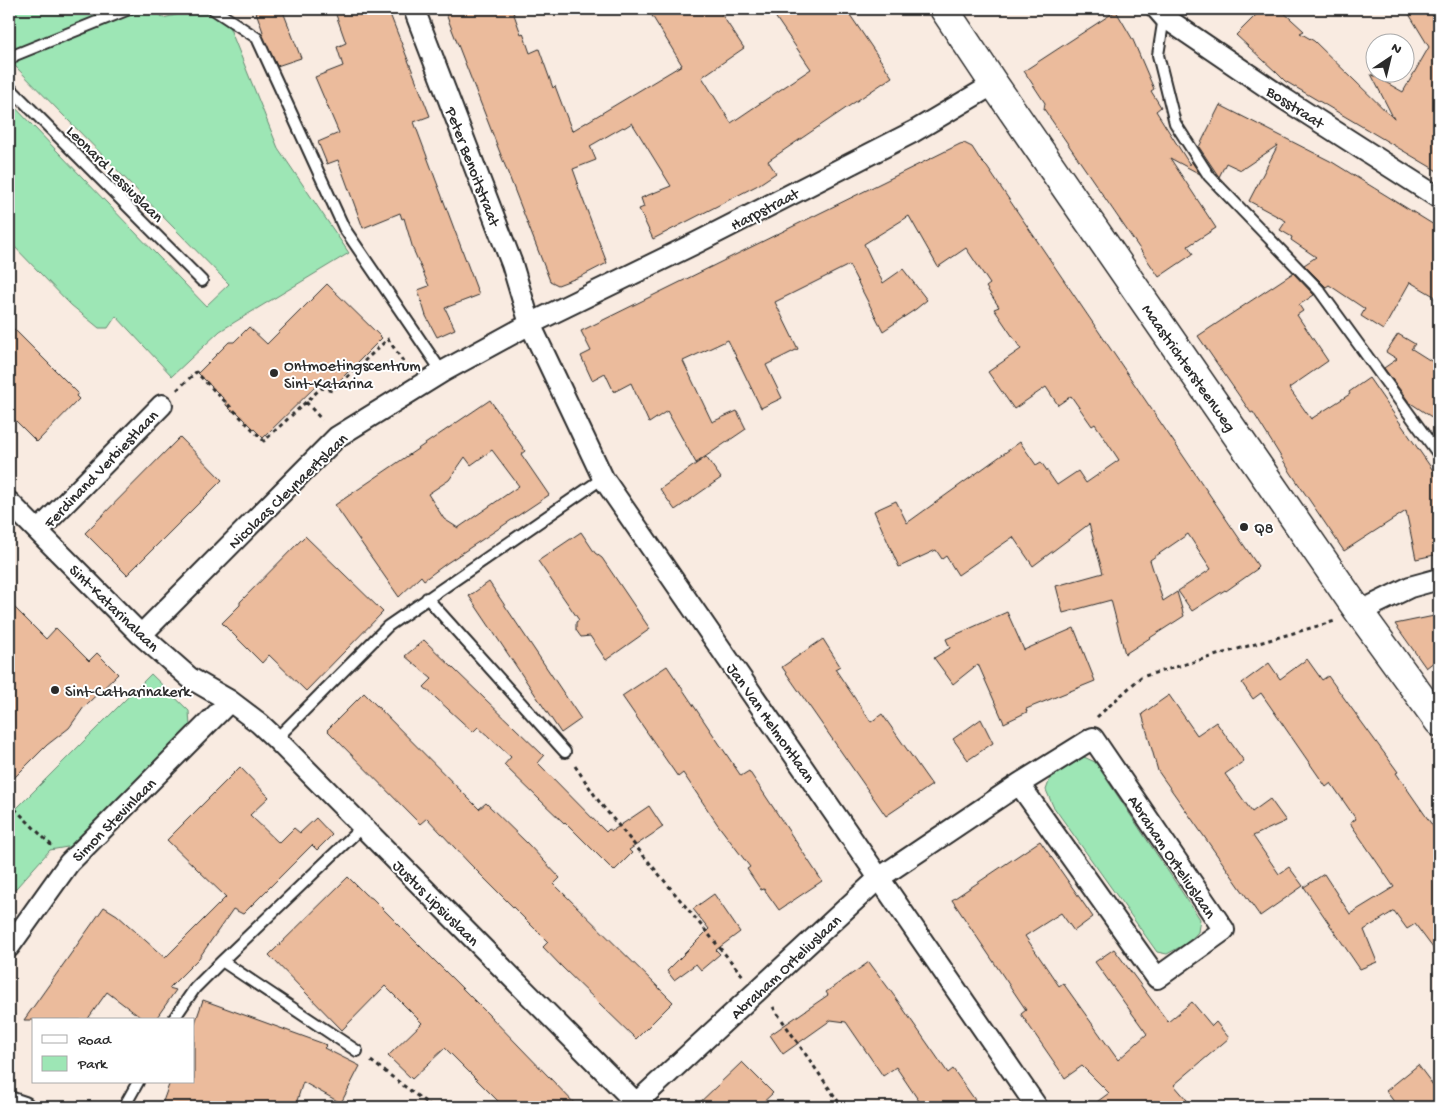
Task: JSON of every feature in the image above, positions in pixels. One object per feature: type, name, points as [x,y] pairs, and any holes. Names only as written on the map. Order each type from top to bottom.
[{"type":"main road","name":"Maastrichtersteenweg","points":[[944,9],[1359,612],[1439,722]]},
{"type":"street","name":"Peter Benoitstraat","points":[[414,9],[512,264],[530,324]]},
{"type":"street","name":"Bosstraat","points":[[1160,13],[1286,100],[1439,198]]},
{"type":"street","name":"Harpstraat","points":[[530,324],[698,242],[904,136],[994,84]]},
{"type":"street","name":"Nicolaas Cleynaertslaan","points":[[141,634],[337,437],[442,372],[530,324]]},
{"type":"street","name":"Jan Van Helmontlaan","points":[[530,324],[603,478],[1037,1107]]},
{"type":"street","name":"Ferdinand Verbiestlaan","points":[[38,531],[162,405]]},
{"type":"street","name":"Sint-Katarinalaan","points":[[10,506],[38,531],[141,634],[190,678],[230,701]]},
{"type":"street","points":[[1359,612],[1410,587],[1439,579]]},
{"type":"street","name":"Justus Lipsiuslaan","points":[[230,701],[259,723],[636,1106]]},
{"type":"street","name":"Simon Stevinlaan","points":[[9,947],[69,863],[230,701]]},
{"type":"street","name":"Abraham Orteliuslaan","points":[[636,1106],[880,878],[1019,784],[1093,738],[1224,930],[1157,978],[1019,784]]},
{"type":"street","points":[[9,1102],[24,1107]]},
{"type":"lane","points":[[9,60],[15,55],[129,9]]},
{"type":"lane","points":[[213,9],[257,38],[344,228],[442,372]]},
{"type":"lane","points":[[1160,13],[1158,55],[1175,123],[1215,183],[1319,290],[1439,455]]},
{"type":"lane","name":"Leonard Lessiuslaan","points":[[9,87],[202,281]]},
{"type":"lane","points":[[276,740],[388,626],[603,478]]},
{"type":"lane","points":[[427,598],[565,752]]},
{"type":"lane","points":[[174,1018],[195,988],[362,827]]},
{"type":"lane","points":[[222,961],[357,1051]]},
{"type":"lane","points":[[124,1107],[137,1084]]},
{"type":"path","points":[[162,405],[196,372],[264,441],[321,388],[332,391],[388,339],[407,368],[430,354]]},
{"type":"path","points":[[1090,722],[1141,677],[1342,619],[1359,612]]},
{"type":"path","points":[[565,752],[600,803],[636,847],[744,978],[760,989],[842,1107]]},
{"type":"path","points":[[9,803],[69,863]]},
{"type":"path","points":[[357,1051],[432,1107]]},
{"type":"green space","points":[[9,9],[154,9],[163,18],[201,9],[222,9],[278,148],[349,253],[220,331],[172,376],[116,316],[108,328],[99,328],[71,305],[9,241],[9,101],[206,306],[229,284],[12,63],[9,57]]},
{"type":"green space","points":[[151,674],[189,711],[190,726],[73,846],[50,850],[9,896],[9,812],[11,814]]},
{"type":"green space","points":[[1084,757],[1095,762],[1200,919],[1198,932],[1189,942],[1167,954],[1157,952],[1053,806],[1046,790],[1051,776]]},
{"type":"building","points":[[255,9],[282,9],[301,58],[277,66],[261,33],[263,32]]},
{"type":"building","points":[[334,9],[388,9],[430,116],[414,122],[479,295],[445,308],[455,329],[437,337],[426,316],[418,290],[429,286],[413,249],[404,218],[402,219],[400,213],[363,228],[338,160],[327,164],[318,142],[339,133],[315,77],[343,66],[337,47],[346,43]]},
{"type":"building","points":[[444,9],[512,9],[530,53],[539,49],[553,88],[555,86],[572,131],[682,65],[648,9],[718,9],[744,48],[702,77],[731,123],[811,69],[770,9],[846,9],[892,77],[768,161],[776,173],[758,185],[653,239],[639,209],[644,207],[641,198],[671,186],[632,123],[590,146],[596,160],[573,169],[607,263],[582,276],[558,285],[550,281]]},
{"type":"building","points":[[1262,9],[1280,9],[1304,31],[1300,33],[1314,41],[1394,119],[1375,82],[1385,82],[1403,92],[1409,82],[1416,82],[1416,70],[1429,47],[1406,9],[1439,9],[1439,172],[1285,81],[1236,35]]},
{"type":"building","points":[[1116,11],[1133,40],[1154,89],[1151,91],[1161,107],[1156,111],[1190,165],[1191,161],[1200,174],[1170,158],[1216,228],[1188,246],[1193,254],[1159,277],[1044,109],[1045,103],[1024,71]]},
{"type":"building","points":[[1220,105],[1332,162],[1439,228],[1439,299],[1410,282],[1383,330],[1361,316],[1365,309],[1329,285],[1326,287],[1304,265],[1316,257],[1291,240],[1292,237],[1280,230],[1286,221],[1249,201],[1278,145],[1241,170],[1226,163],[1219,177],[1199,147]]},
{"type":"building","points":[[964,143],[972,147],[987,167],[1258,566],[1257,569],[1226,591],[1192,611],[1178,591],[1211,569],[1188,534],[1150,560],[1163,601],[1177,592],[1184,616],[1125,654],[1111,600],[1063,613],[1056,586],[1103,573],[1089,524],[1033,566],[1013,537],[958,575],[946,556],[942,559],[936,550],[899,567],[874,511],[896,501],[907,523],[1020,442],[1036,465],[1041,462],[1057,485],[1078,471],[1086,483],[1119,460],[1095,424],[1092,426],[1071,396],[1058,405],[1046,387],[1014,409],[988,372],[1021,349],[994,309],[999,307],[986,287],[990,284],[966,248],[938,267],[909,216],[864,244],[883,283],[903,269],[927,300],[883,331],[849,265],[775,302],[798,349],[766,365],[782,398],[761,408],[728,340],[683,361],[712,422],[737,411],[746,429],[696,463],[667,411],[649,423],[631,383],[614,392],[605,373],[592,380],[581,356],[591,351],[581,331]]},
{"type":"building","points":[[1293,273],[1314,295],[1299,305],[1303,311],[1297,315],[1328,361],[1289,388],[1311,419],[1350,394],[1349,392],[1369,378],[1439,479],[1439,554],[1416,559],[1406,511],[1344,551],[1291,473],[1253,412],[1251,413],[1198,336]]},
{"type":"building","name":"Ontmoetingscentrum Sint-Katarina","points":[[327,284],[382,338],[332,388],[323,379],[263,438],[236,411],[232,411],[226,405],[226,401],[198,373],[229,342],[234,342],[249,327],[267,344]]},
{"type":"building","points":[[9,324],[78,393],[76,396],[79,399],[37,442],[9,414]]},
{"type":"building","points":[[1398,334],[1415,344],[1411,349],[1439,366],[1439,422],[1409,402],[1384,368],[1397,359],[1386,352]]},
{"type":"building","points":[[490,400],[525,451],[521,454],[549,495],[424,580],[421,576],[399,597],[335,505]],"holes":[[[492,450],[519,486],[458,528],[444,519],[428,494],[449,480],[465,457],[471,465]]]},
{"type":"building","points":[[180,437],[222,480],[127,575],[85,533]]},
{"type":"building","points":[[706,457],[721,478],[675,510],[660,489]]},
{"type":"building","points":[[581,532],[595,553],[602,558],[650,629],[606,660],[590,636],[581,637],[576,630],[576,622],[579,620],[538,561]]},
{"type":"building","points":[[305,536],[383,612],[306,691],[269,655],[262,663],[222,623]]},
{"type":"building","points":[[489,582],[581,719],[561,733],[469,596]]},
{"type":"building","name":"Sint-Catharinakerk","points":[[9,602],[46,639],[56,628],[89,661],[97,653],[118,674],[84,707],[69,728],[47,745],[9,783]]},
{"type":"building","points":[[1007,612],[1024,650],[1074,628],[1095,681],[1026,709],[1027,712],[1004,723],[978,664],[953,684],[934,658],[950,648],[946,639]]},
{"type":"building","points":[[1439,615],[1439,658],[1426,668],[1395,624]]},
{"type":"building","points":[[823,639],[840,666],[835,669],[871,722],[882,714],[932,785],[886,816],[782,667]]},
{"type":"building","points":[[424,640],[544,756],[538,763],[606,832],[609,829],[612,831],[649,806],[663,827],[629,850],[632,853],[614,871],[504,765],[511,757],[478,727],[473,732],[424,687],[432,679],[405,656]]},
{"type":"building","points":[[1307,659],[1322,680],[1328,676],[1398,772],[1396,773],[1439,835],[1439,956],[1415,924],[1407,929],[1394,911],[1364,930],[1377,962],[1360,969],[1304,887],[1324,874],[1350,914],[1394,887],[1350,823],[1356,819],[1331,783],[1326,787],[1261,693],[1253,699],[1242,683],[1269,663],[1280,679]]},
{"type":"building","points":[[667,666],[741,776],[749,771],[822,881],[779,910],[764,889],[761,890],[747,869],[750,867],[718,825],[683,773],[678,777],[622,696]]},
{"type":"building","points":[[364,693],[479,809],[486,803],[528,844],[560,878],[554,884],[673,1002],[636,1039],[543,947],[548,942],[427,818],[420,824],[327,730]]},
{"type":"building","points":[[1169,695],[1197,735],[1216,722],[1244,761],[1225,774],[1252,812],[1270,799],[1286,821],[1253,836],[1279,874],[1289,867],[1303,886],[1260,916],[1158,771],[1142,714]]},
{"type":"building","points":[[981,719],[993,743],[968,760],[953,739]]},
{"type":"building","points":[[240,767],[269,797],[250,815],[279,843],[294,828],[300,833],[316,818],[332,835],[317,850],[312,845],[243,914],[233,909],[199,958],[169,988],[176,990],[156,1018],[141,1018],[107,992],[88,1018],[32,1018],[32,1020],[24,1020],[104,907],[117,915],[165,958],[226,897],[167,840]]},
{"type":"building","points":[[1040,841],[1093,917],[1074,931],[1061,913],[1025,936],[1059,986],[1063,983],[1118,1060],[1147,1034],[1095,962],[1114,949],[1168,1022],[1192,1002],[1212,1026],[1216,1022],[1229,1038],[1174,1085],[1193,1107],[1090,1107],[1109,1093],[1082,1066],[1065,1078],[1021,1014],[1026,1010],[952,900]]},
{"type":"building","points":[[348,877],[366,895],[372,898],[488,1014],[578,1107],[504,1107],[445,1048],[412,1079],[388,1056],[422,1023],[385,986],[342,1030],[269,955]]},
{"type":"building","points":[[714,894],[740,932],[716,950],[720,954],[701,970],[696,964],[674,980],[667,971],[709,929],[693,909]]},
{"type":"building","points":[[869,962],[948,1073],[953,1069],[980,1107],[923,1107],[896,1067],[883,1076],[846,1022],[831,1020],[783,1054],[770,1035],[828,995],[826,992]]},
{"type":"building","points":[[203,1000],[327,1045],[324,1048],[360,1066],[341,1103],[303,1082],[295,1107],[161,1107],[169,1084],[195,1084],[195,1023]]},
{"type":"building","points":[[742,1062],[773,1093],[758,1107],[695,1107]]},
{"type":"building","points":[[1418,1065],[1439,1093],[1439,1107],[1398,1107],[1386,1091]]},
{"type":"place","name":"Ontmoetingscentrum Sint-Katarina","points":[[274,373]]},
{"type":"place","name":"Q8","points":[[1244,527]]},
{"type":"place","name":"Sint-Catharinakerk","points":[[55,690]]}]
